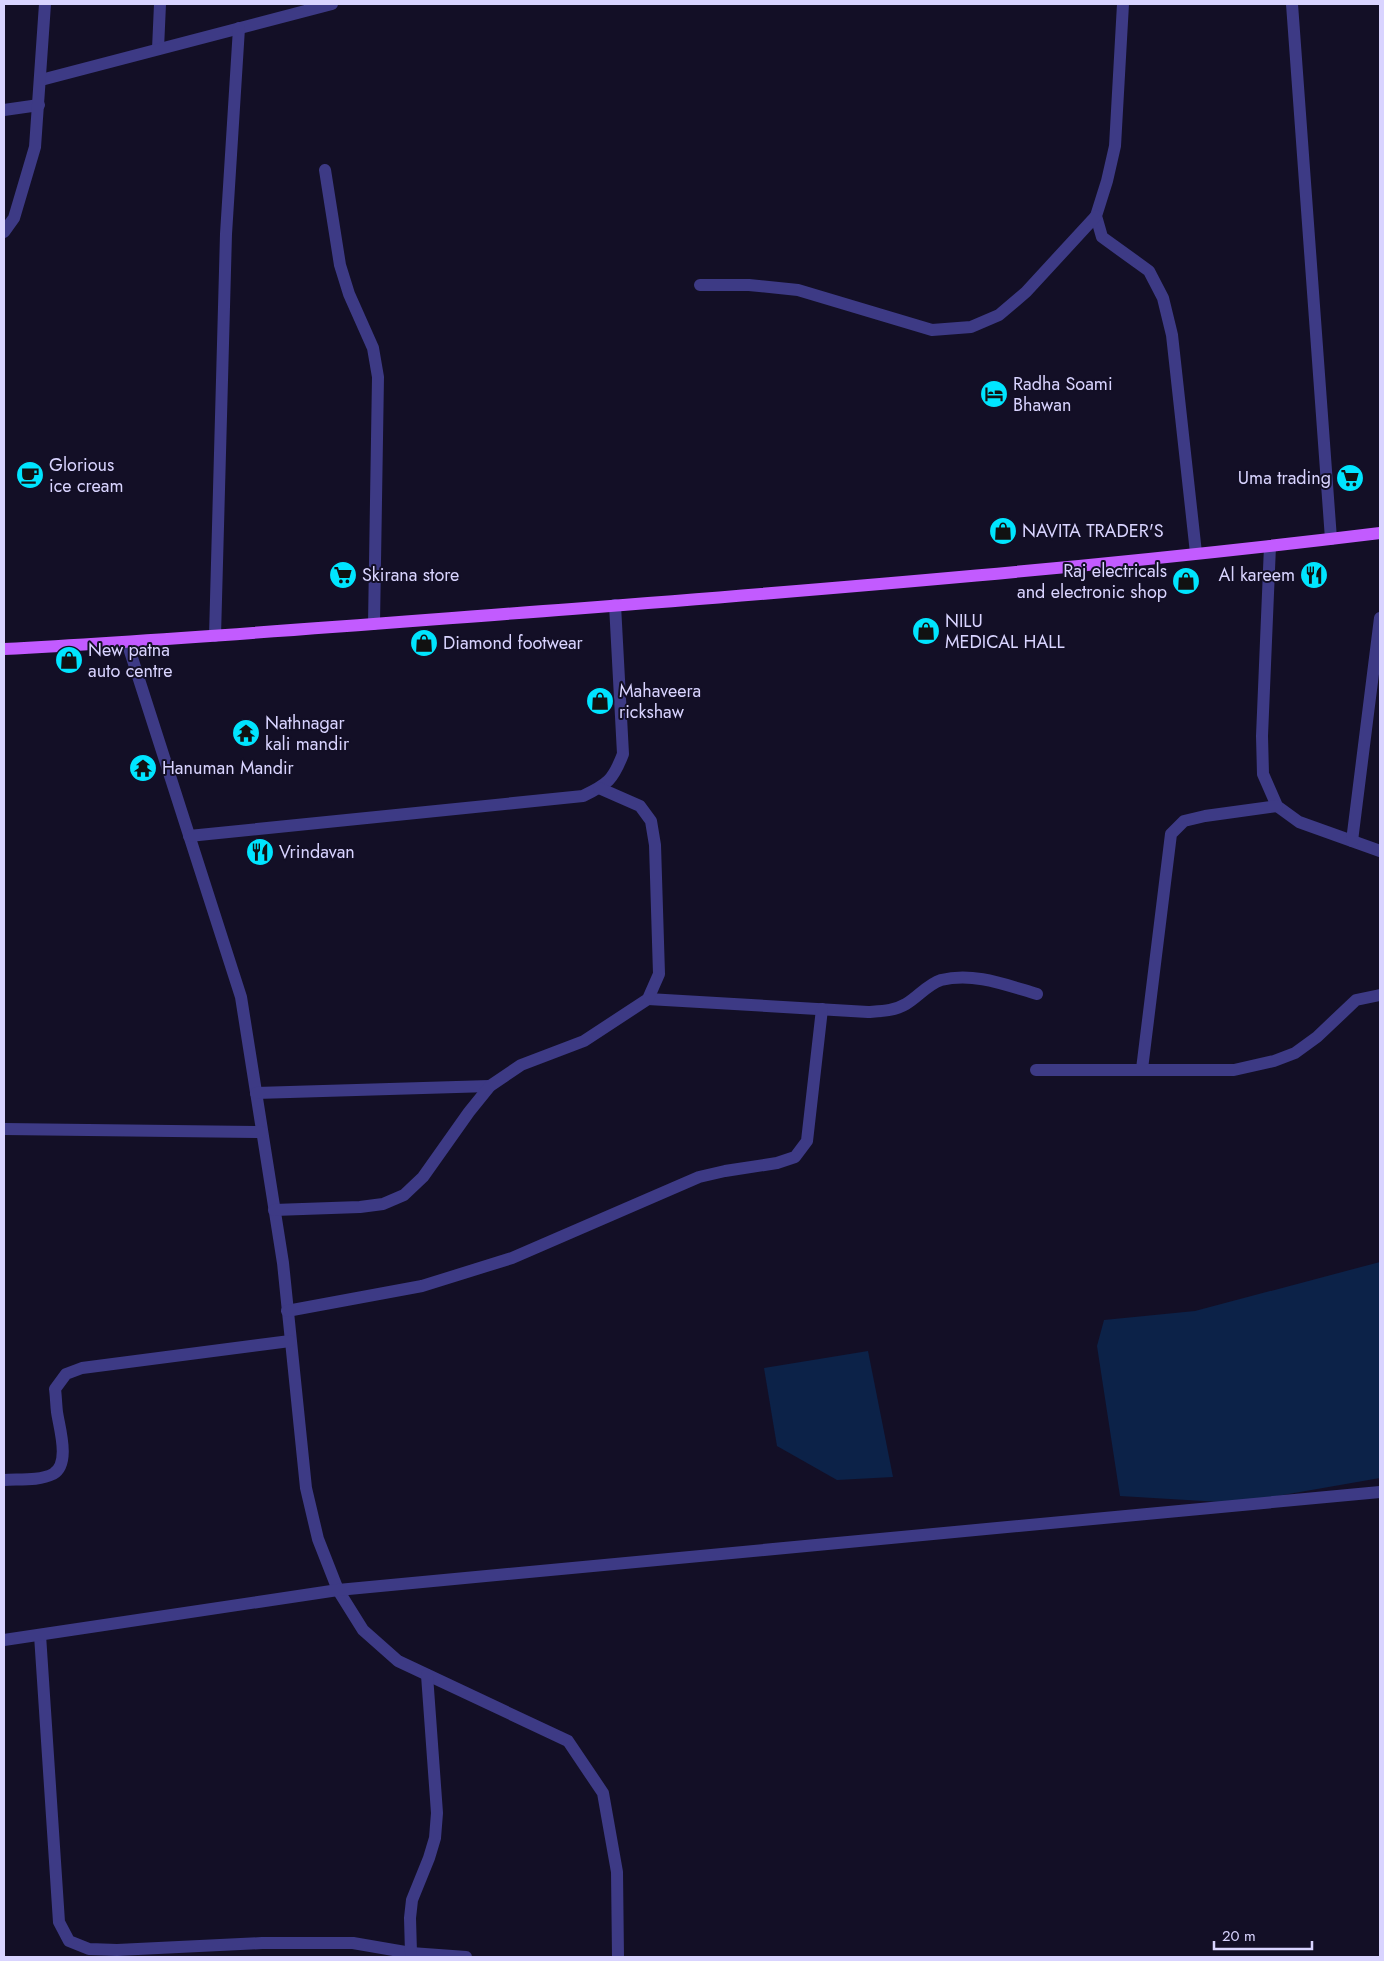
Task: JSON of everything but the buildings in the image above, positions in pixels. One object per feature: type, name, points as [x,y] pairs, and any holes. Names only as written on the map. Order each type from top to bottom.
[{"type":"main road","points":[[4,648],[215,636],[851,588],[1270,546],[1380,533]]},
{"type":"street","points":[[4,232],[14,218],[35,147],[45,4]]},
{"type":"street","points":[[158,49],[160,4]]},
{"type":"street","points":[[41,80],[332,4]]},
{"type":"street","points":[[700,285],[749,285],[798,290],[932,330],[971,328],[999,315],[1026,292],[1096,216],[1115,146],[1123,4]]},
{"type":"street","points":[[1292,4],[1332,539]]},
{"type":"street","points":[[215,636],[226,234],[239,28]]},
{"type":"street","points":[[4,110],[39,105]]},
{"type":"street","points":[[325,170],[340,265],[349,294],[373,348],[378,377],[374,624]]},
{"type":"street","points":[[1096,216],[1102,237],[1149,271],[1162,298],[1172,335],[1196,553]]},
{"type":"street","points":[[1270,546],[1262,736],[1263,774],[1277,806],[1299,822],[1380,851]]},
{"type":"street","points":[[189,836],[583,796],[599,788],[615,775],[623,754],[615,606]]},
{"type":"street","points":[[1352,841],[1380,618]]},
{"type":"street","points":[[126,642],[241,997],[282,1263],[306,1488],[318,1539],[338,1590],[363,1630],[398,1661],[568,1741],[603,1793],[617,1872],[618,1957]]},
{"type":"street","points":[[274,1210],[360,1207],[383,1204],[404,1195],[424,1177],[469,1112],[490,1086],[521,1065],[584,1040],[648,999],[659,974],[655,845],[651,821],[640,806],[599,788]]},
{"type":"street","points":[[1142,1070],[1171,834],[1184,821],[1205,816],[1277,806]]},
{"type":"street","points":[[648,999],[868,1012],[891,1010],[906,1004],[940,981],[957,978],[981,978],[1037,994]]},
{"type":"street","points":[[1036,1070],[1234,1070],[1274,1061],[1295,1053],[1317,1037],[1356,1000],[1380,995]]},
{"type":"street","points":[[287,1311],[422,1286],[512,1258],[699,1177],[725,1171],[777,1164],[795,1156],[807,1141],[822,1009]]},
{"type":"street","points":[[256,1093],[490,1086]]},
{"type":"street","points":[[4,1129],[262,1132]]},
{"type":"street","points":[[4,1480],[40,1477],[55,1473],[62,1463],[63,1446],[55,1389],[66,1374],[82,1368],[290,1341]]},
{"type":"street","points":[[4,1640],[338,1590],[1380,1492]]},
{"type":"street","points":[[40,1635],[59,1922],[69,1941],[90,1950],[262,1943],[353,1943],[411,1953],[466,1957]]},
{"type":"street","points":[[411,1953],[410,1918],[412,1900],[430,1858],[435,1838],[437,1814],[427,1675]]},
{"type":"water","points":[[1380,1262],[1380,1478],[1237,1503],[1120,1496],[1097,1346],[1104,1320],[1195,1311]]},
{"type":"water","points":[[868,1351],[893,1477],[837,1480],[777,1446],[764,1368]]},
{"type":"place","name":"Radha Soami Bhawan","points":[[994,394]]},
{"type":"place","name":"Glorious ice cream","points":[[30,475]]},
{"type":"place","name":"Uma trading","points":[[1350,478]]},
{"type":"place","name":"NAVITA TRADER'S","points":[[1003,531]]},
{"type":"place","name":"Skirana store","points":[[343,575]]},
{"type":"place","name":"Al kareem","points":[[1314,575]]},
{"type":"place","name":"Raj electricals and electronic shop","points":[[1186,581]]},
{"type":"place","name":"NILU MEDICAL HALL","points":[[926,631]]},
{"type":"place","name":"Diamond footwear","points":[[424,643]]},
{"type":"place","name":"New patna auto centre","points":[[69,660]]},
{"type":"place","name":"Mahaveera rickshaw","points":[[600,701]]},
{"type":"place","name":"Nathnagar kali mandir","points":[[246,733]]},
{"type":"place","name":"Hanuman Mandir","points":[[143,768]]},
{"type":"place","name":"Vrindavan","points":[[260,852]]}]
